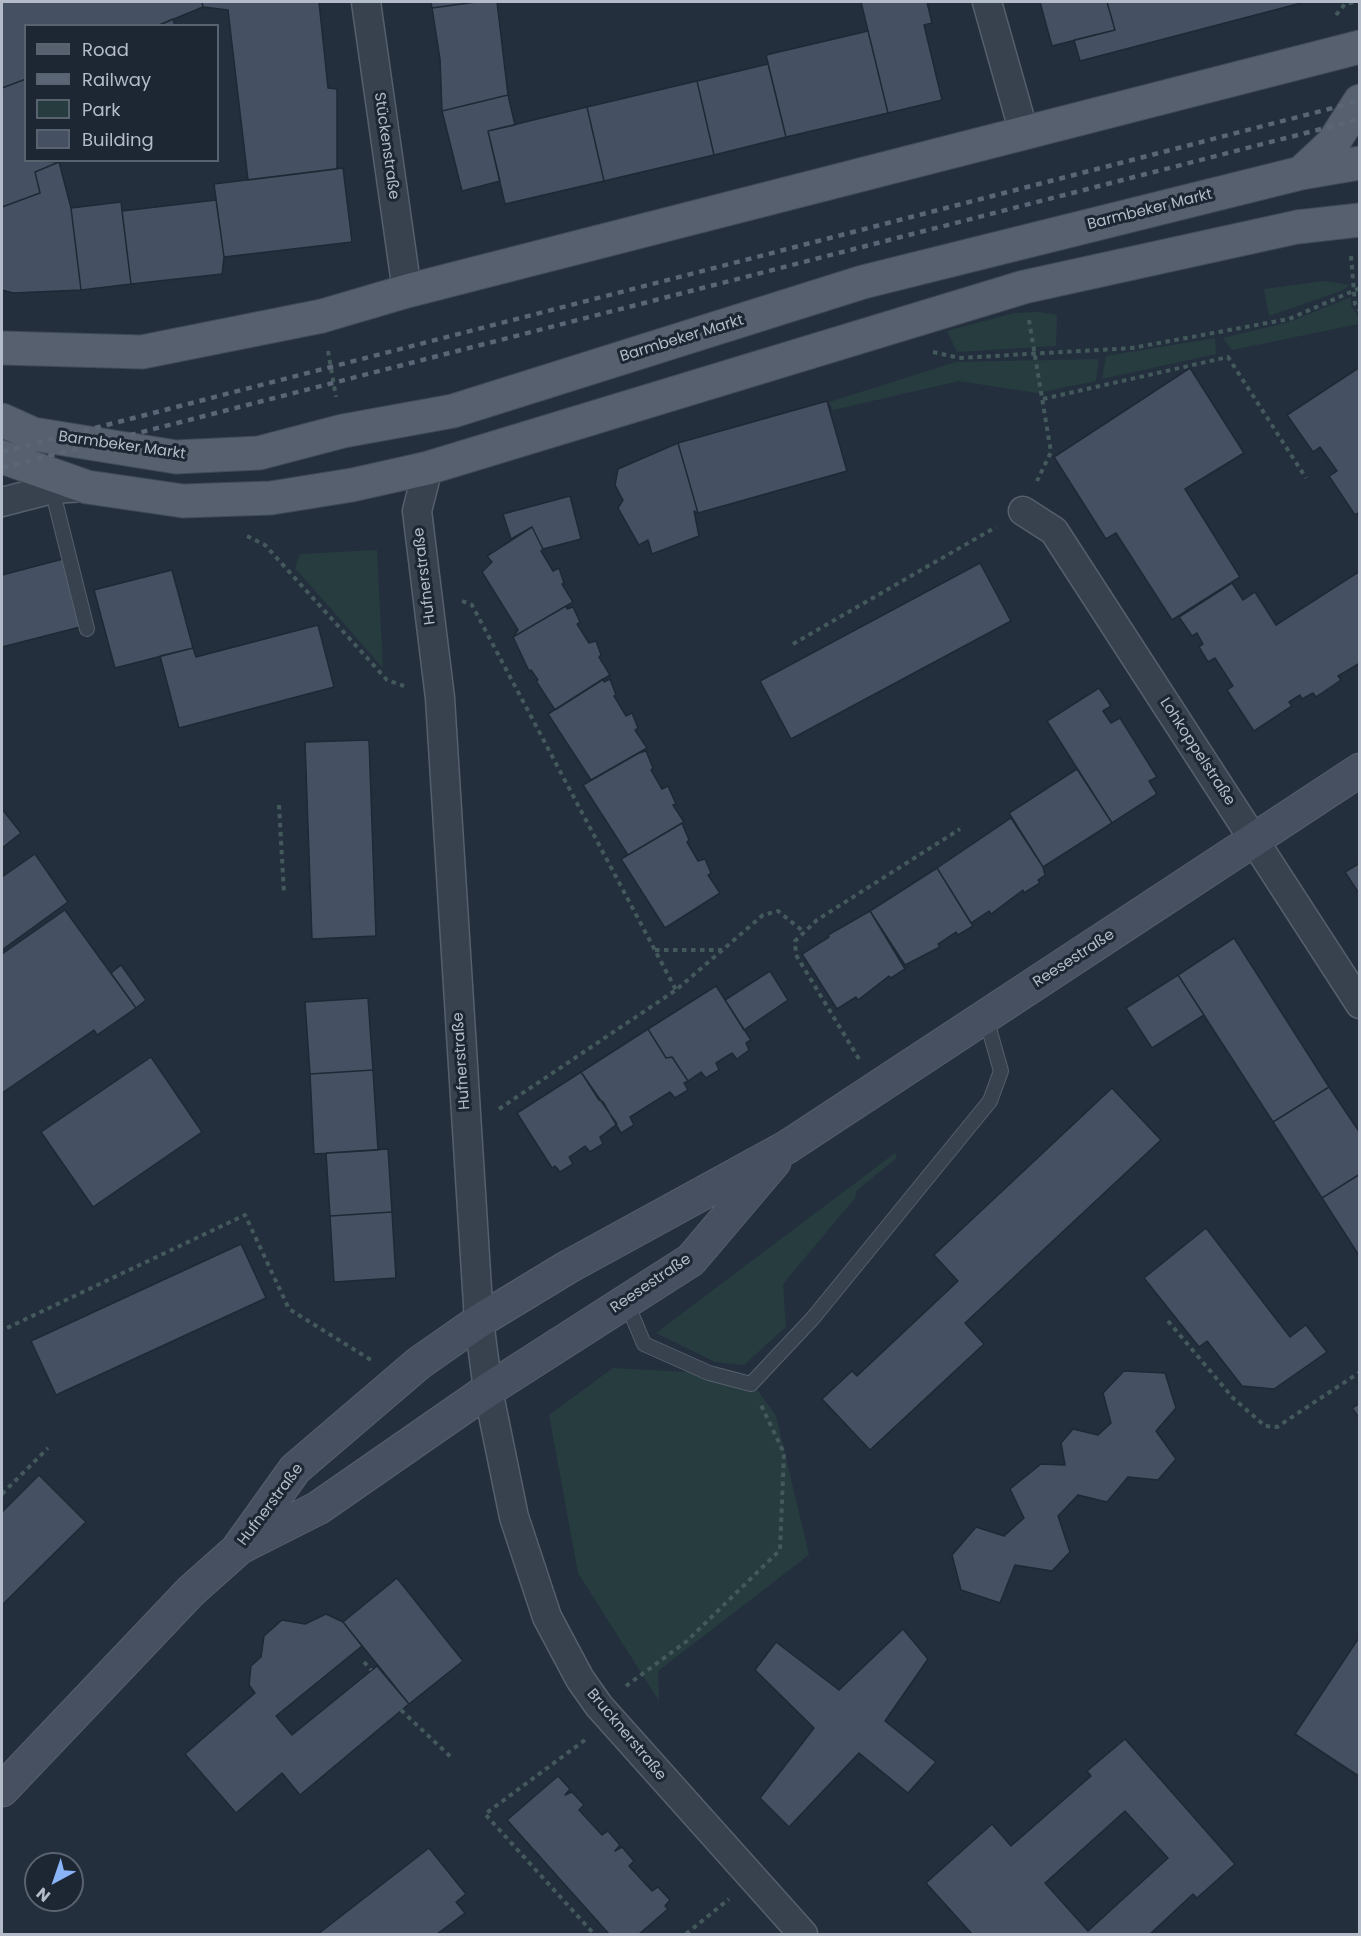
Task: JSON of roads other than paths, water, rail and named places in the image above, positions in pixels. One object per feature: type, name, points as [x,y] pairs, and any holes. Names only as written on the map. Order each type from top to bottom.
[{"type":"main road","points":[[2,348],[142,352],[322,316],[407,291],[1359,47]]},
{"type":"main road","points":[[1301,173],[1333,143],[1359,101]]},
{"type":"main road","name":"Barmbeker Markt","points":[[2,420],[33,434],[176,457],[259,453],[343,431],[453,411],[863,282],[1301,173],[1359,163]]},
{"type":"main road","points":[[2,457],[87,487],[183,501],[271,498],[352,485],[428,468],[1024,287],[1297,227],[1354,221]]},
{"type":"main road","points":[[428,468],[433,442],[453,411]]},
{"type":"main road","name":"Reesestraße","points":[[479,1321],[568,1267],[787,1147],[1256,841],[1359,770]]},
{"type":"main road","name":"Reesestraße","points":[[488,1390],[691,1260],[787,1147]]},
{"type":"main road","name":"Hufnerstraße","points":[[2,1790],[191,1591],[237,1550],[295,1469],[400,1378],[479,1321]]},
{"type":"main road","name":"Hufnerstraße","points":[[237,1550],[318,1508],[488,1390]]},
{"type":"street","name":"Stückenstraße","points":[[366,2],[407,291]]},
{"type":"street","points":[[987,2],[1024,132]]},
{"type":"street","name":"Hufnerstraße","points":[[428,468],[417,511],[441,698],[479,1321]]},
{"type":"street","points":[[2,502],[52,489],[87,487]]},
{"type":"street","name":"Lohkoppelstraße","points":[[1023,511],[1054,531],[1359,1004]]},
{"type":"street","name":"Brucknerstraße","points":[[479,1321],[488,1390],[514,1517],[536,1589],[562,1647],[605,1714],[803,1935]]},
{"type":"lane","points":[[52,489],[87,628]]},
{"type":"lane","points":[[626,1301],[644,1344],[709,1373],[751,1384],[813,1318],[990,1101],[1001,1071],[986,1017]]},
{"type":"railway","points":[[2,452],[1360,101]]},
{"type":"railway","points":[[2,468],[1360,119]]}]
